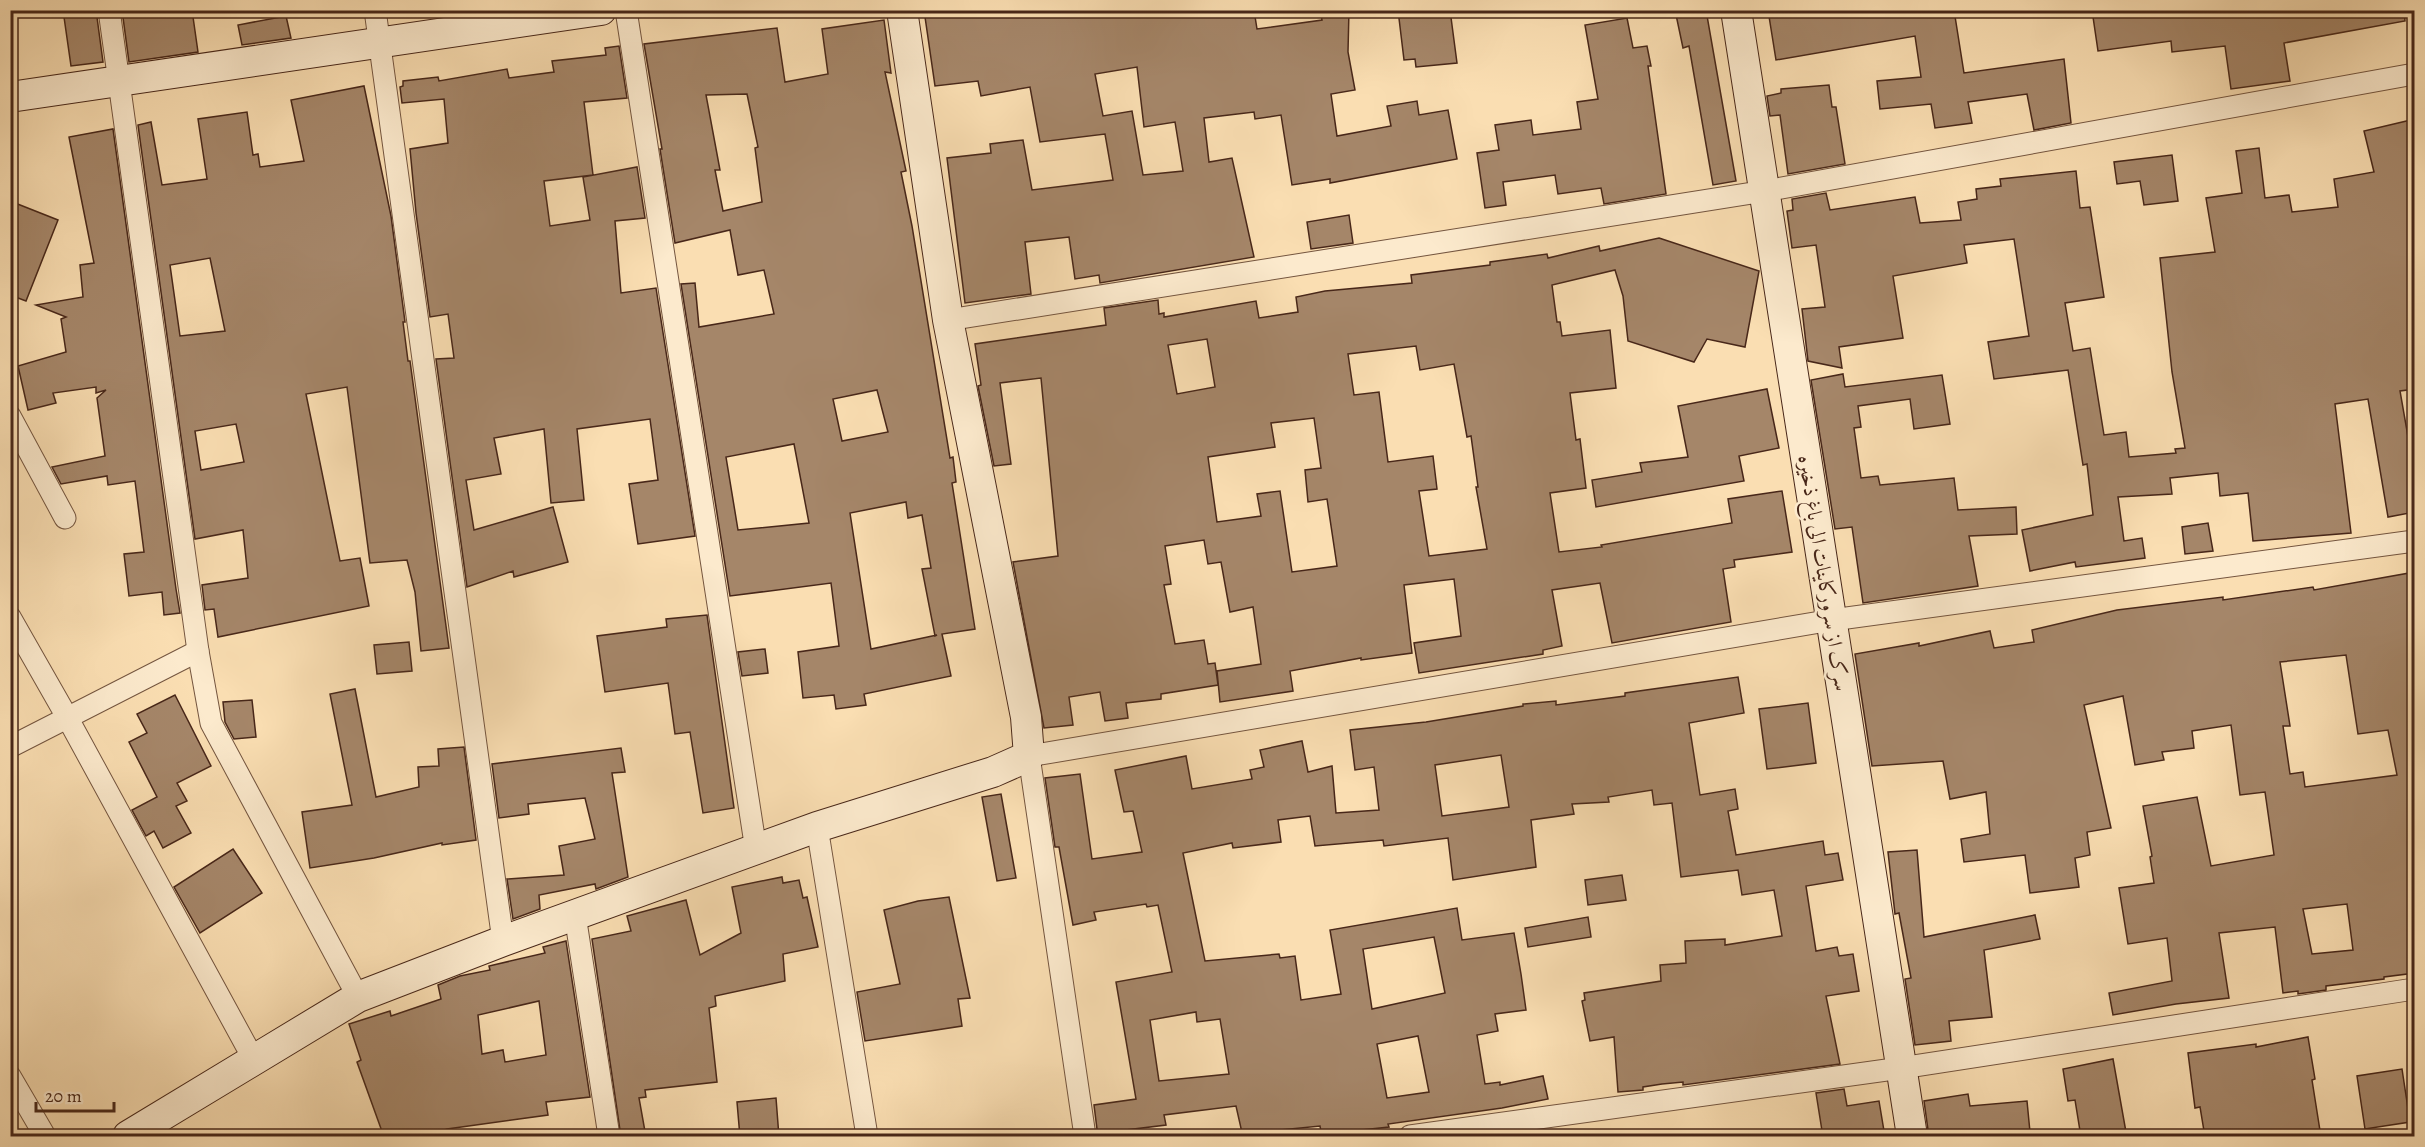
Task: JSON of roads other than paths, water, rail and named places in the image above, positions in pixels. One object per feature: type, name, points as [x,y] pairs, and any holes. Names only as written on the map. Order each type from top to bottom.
[{"type":"street","points":[[109,10],[198,651],[211,723],[358,997]]},
{"type":"street","points":[[375,10],[503,941]]},
{"type":"street","points":[[10,97],[602,10]]},
{"type":"street","points":[[626,10],[756,850]]},
{"type":"street","points":[[902,10],[948,320],[1026,717],[1029,756],[1085,1137]]},
{"type":"street","name":"سرک از سرورکاینات الی باغ ذخیره","points":[[1737,10],[1912,1137]]},
{"type":"street","points":[[948,320],[1765,191],[2415,74]]},
{"type":"street","points":[[10,416],[65,518]]},
{"type":"street","points":[[128,1137],[358,997],[503,941],[817,826],[993,772],[1029,756],[1832,620],[2415,541]]},
{"type":"street","points":[[10,617],[254,1060]]},
{"type":"street","points":[[10,747],[198,651]]},
{"type":"street","points":[[817,826],[867,1137]]},
{"type":"street","points":[[575,915],[609,1137]]},
{"type":"street","points":[[1410,1137],[1901,1068],[2415,989]]},
{"type":"street","points":[[10,1076],[45,1137]]}]
